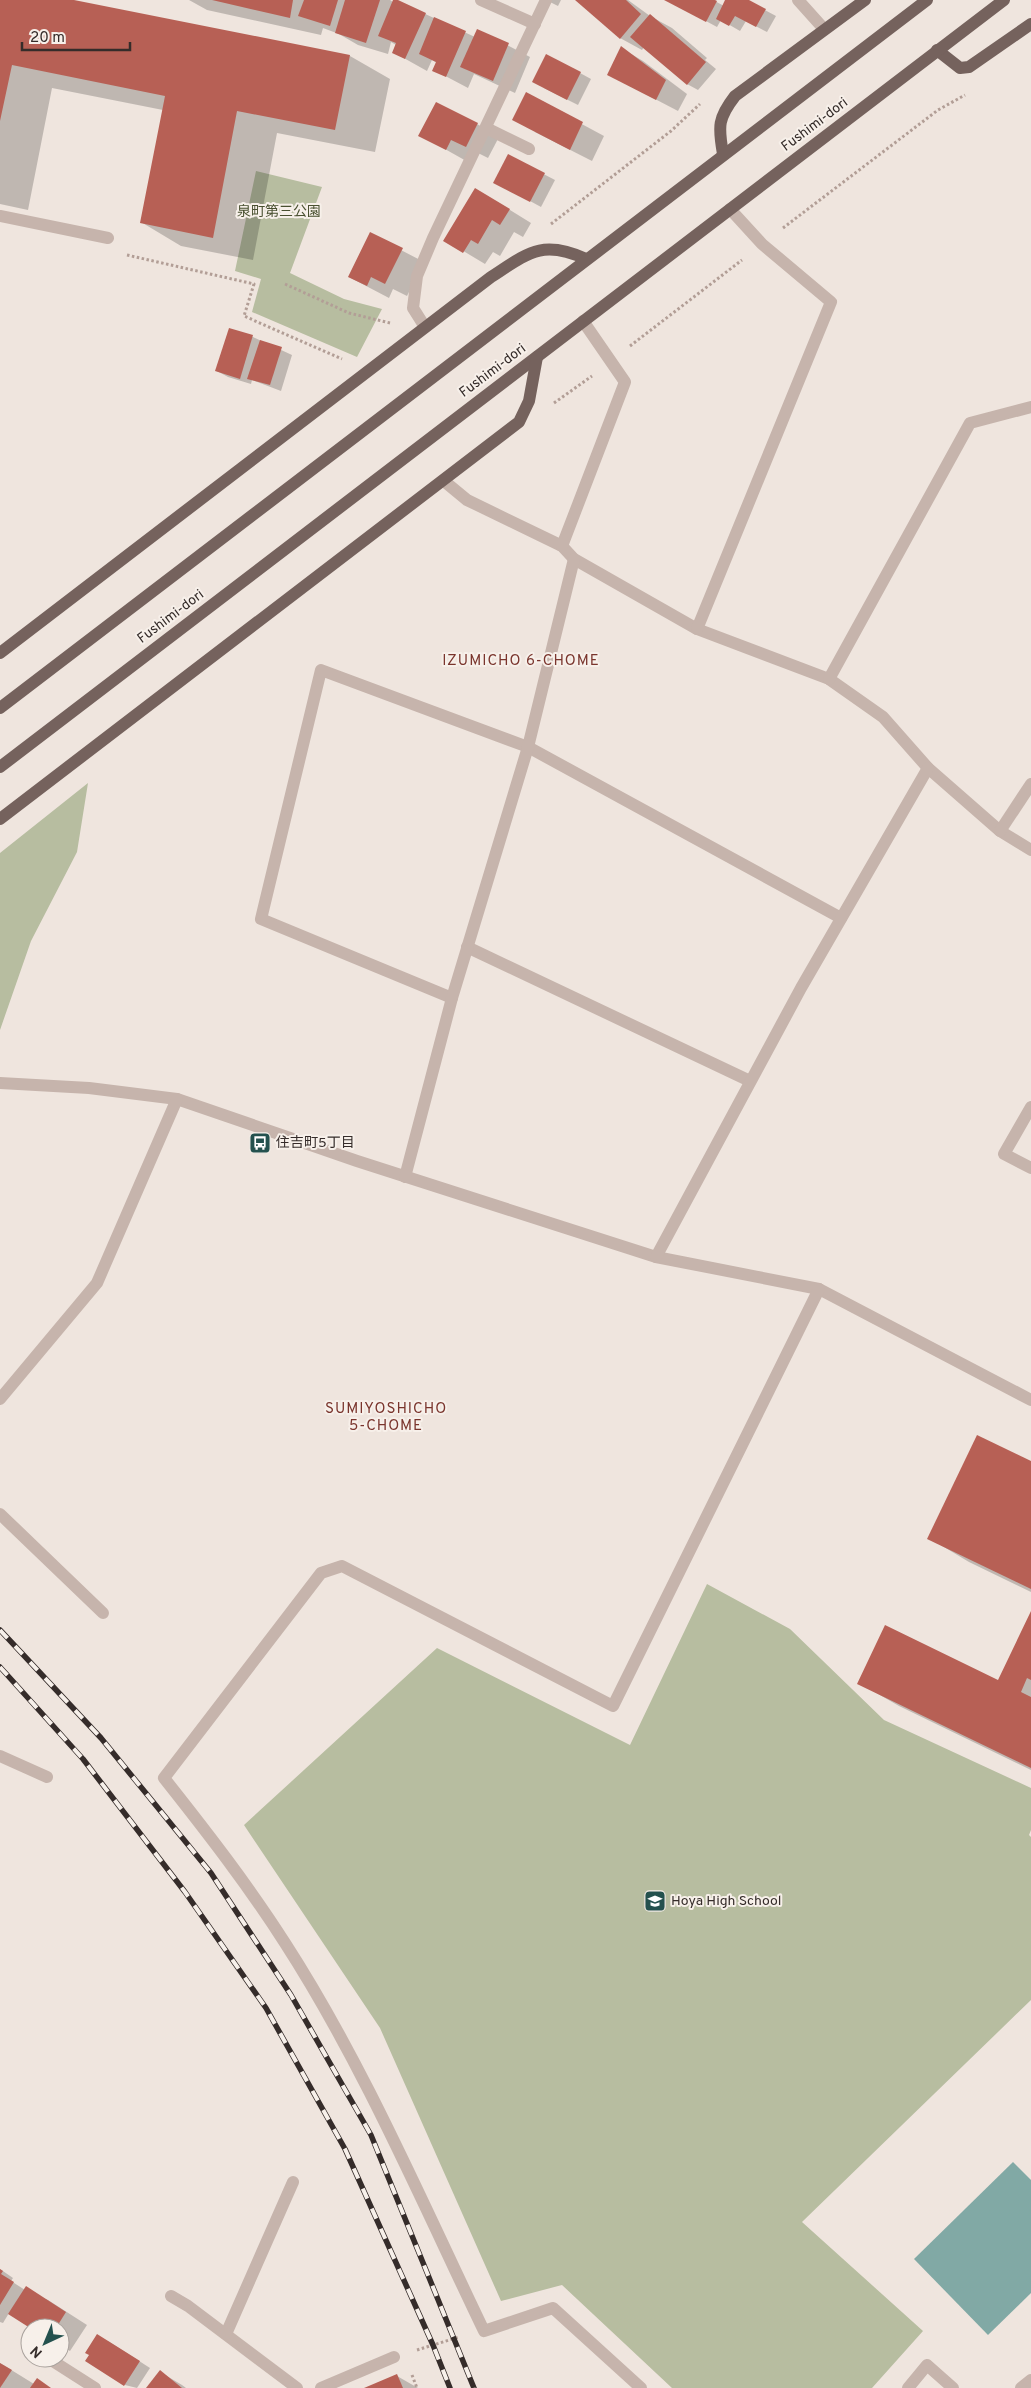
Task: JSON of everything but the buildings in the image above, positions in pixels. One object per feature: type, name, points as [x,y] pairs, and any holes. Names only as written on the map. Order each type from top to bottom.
[{"type":"main road","points":[[723,154],[720,135],[723,112],[735,96],[865,0]]},
{"type":"main road","points":[[0,708],[927,0]]},
{"type":"main road","name":"Fushimi-dori","points":[[0,767],[1004,0]]},
{"type":"main road","points":[[937,50],[960,68],[969,67],[1031,24]]},
{"type":"main road","points":[[0,653],[491,277],[535,251],[552,248],[570,252],[586,259]]},
{"type":"main road","points":[[0,819],[519,422],[529,401],[537,357]]},
{"type":"street","points":[[481,0],[534,24]]},
{"type":"street","points":[[425,327],[413,308],[418,276],[546,0]]},
{"type":"street","points":[[798,0],[824,29]]},
{"type":"street","points":[[486,128],[529,149]]},
{"type":"street","points":[[697,629],[831,302],[762,244],[730,209]]},
{"type":"street","points":[[0,216],[108,238]]},
{"type":"street","points":[[562,546],[625,382],[582,321]]},
{"type":"street","points":[[829,679],[970,423],[1031,407]]},
{"type":"street","points":[[444,481],[468,500],[562,546],[574,559],[697,629],[829,679],[883,717],[928,768],[1000,831],[1031,850]]},
{"type":"street","points":[[405,1176],[452,998],[528,747],[574,559]]},
{"type":"street","points":[[452,998],[261,919],[321,670],[528,747],[841,918]]},
{"type":"street","points":[[656,1257],[750,1081],[928,768]]},
{"type":"street","points":[[1000,831],[1031,784]]},
{"type":"street","points":[[467,947],[750,1081]]},
{"type":"street","points":[[0,1083],[88,1088],[177,1099],[405,1176],[656,1257],[819,1288],[1031,1400]]},
{"type":"street","points":[[0,1400],[97,1283],[177,1099]]},
{"type":"street","points":[[1031,1107],[1004,1154],[1031,1168]]},
{"type":"street","points":[[641,2388],[553,2308],[484,2331],[388,2131],[338,2035],[286,1944],[225,1855],[164,1778],[321,1573],[342,1566],[613,1706],[819,1288]]},
{"type":"street","points":[[0,1514],[103,1613]]},
{"type":"street","points":[[0,1756],[47,1777]]},
{"type":"street","points":[[226,2334],[293,2182]]},
{"type":"street","points":[[171,2296],[226,2334],[297,2388]]},
{"type":"street","points":[[321,2388],[394,2357]]},
{"type":"street","points":[[908,2388],[927,2365],[953,2388]]},
{"type":"street","points":[[64,2368],[95,2388]]},
{"type":"street","points":[[1021,2388],[1031,2380]]},
{"type":"path","points":[[549,225],[671,131],[703,100]]},
{"type":"path","points":[[108,238],[108,246],[113,252],[254,284],[244,316],[340,357],[345,364]]},
{"type":"path","points":[[285,284],[349,313],[384,320],[393,324]]},
{"type":"path","points":[[394,2357],[484,2331]]},
{"type":"green space","name":"泉町第三公園","points":[[256,171],[322,187],[290,273],[344,299],[382,309],[357,357],[252,312],[261,279],[235,271]]},
{"type":"green space","points":[[88,783],[77,852],[31,941],[0,1030],[0,853]]},
{"type":"green space","name":"Hoya High School","points":[[707,1584],[790,1629],[884,1720],[1031,1788],[1031,1830],[1029,1835],[1031,1837],[1031,2000],[802,2222],[923,2331],[872,2388],[672,2388],[562,2285],[501,2301],[380,2028],[244,1825],[437,1648],[630,1745]]},
{"type":"water","points":[[1013,2162],[1031,2180],[1031,2293],[988,2335],[914,2259]]},
{"type":"railway","points":[[0,1630],[101,1738],[211,1873],[291,1995],[371,2135],[474,2388]]},
{"type":"railway","points":[[0,1667],[83,1759],[185,1892],[266,2008],[345,2149],[433,2345],[450,2388]]},
{"type":"place","name":"住吉町5丁目","points":[[260,1143]]},
{"type":"place","name":"Hoya High School","points":[[655,1901]]},
{"type":"district","name":"IZUMICHO 6-CHOME","points":[[521,661]]},
{"type":"district","name":"SUMIYOSHICHO 5-CHOME","points":[[386,1418]]}]
